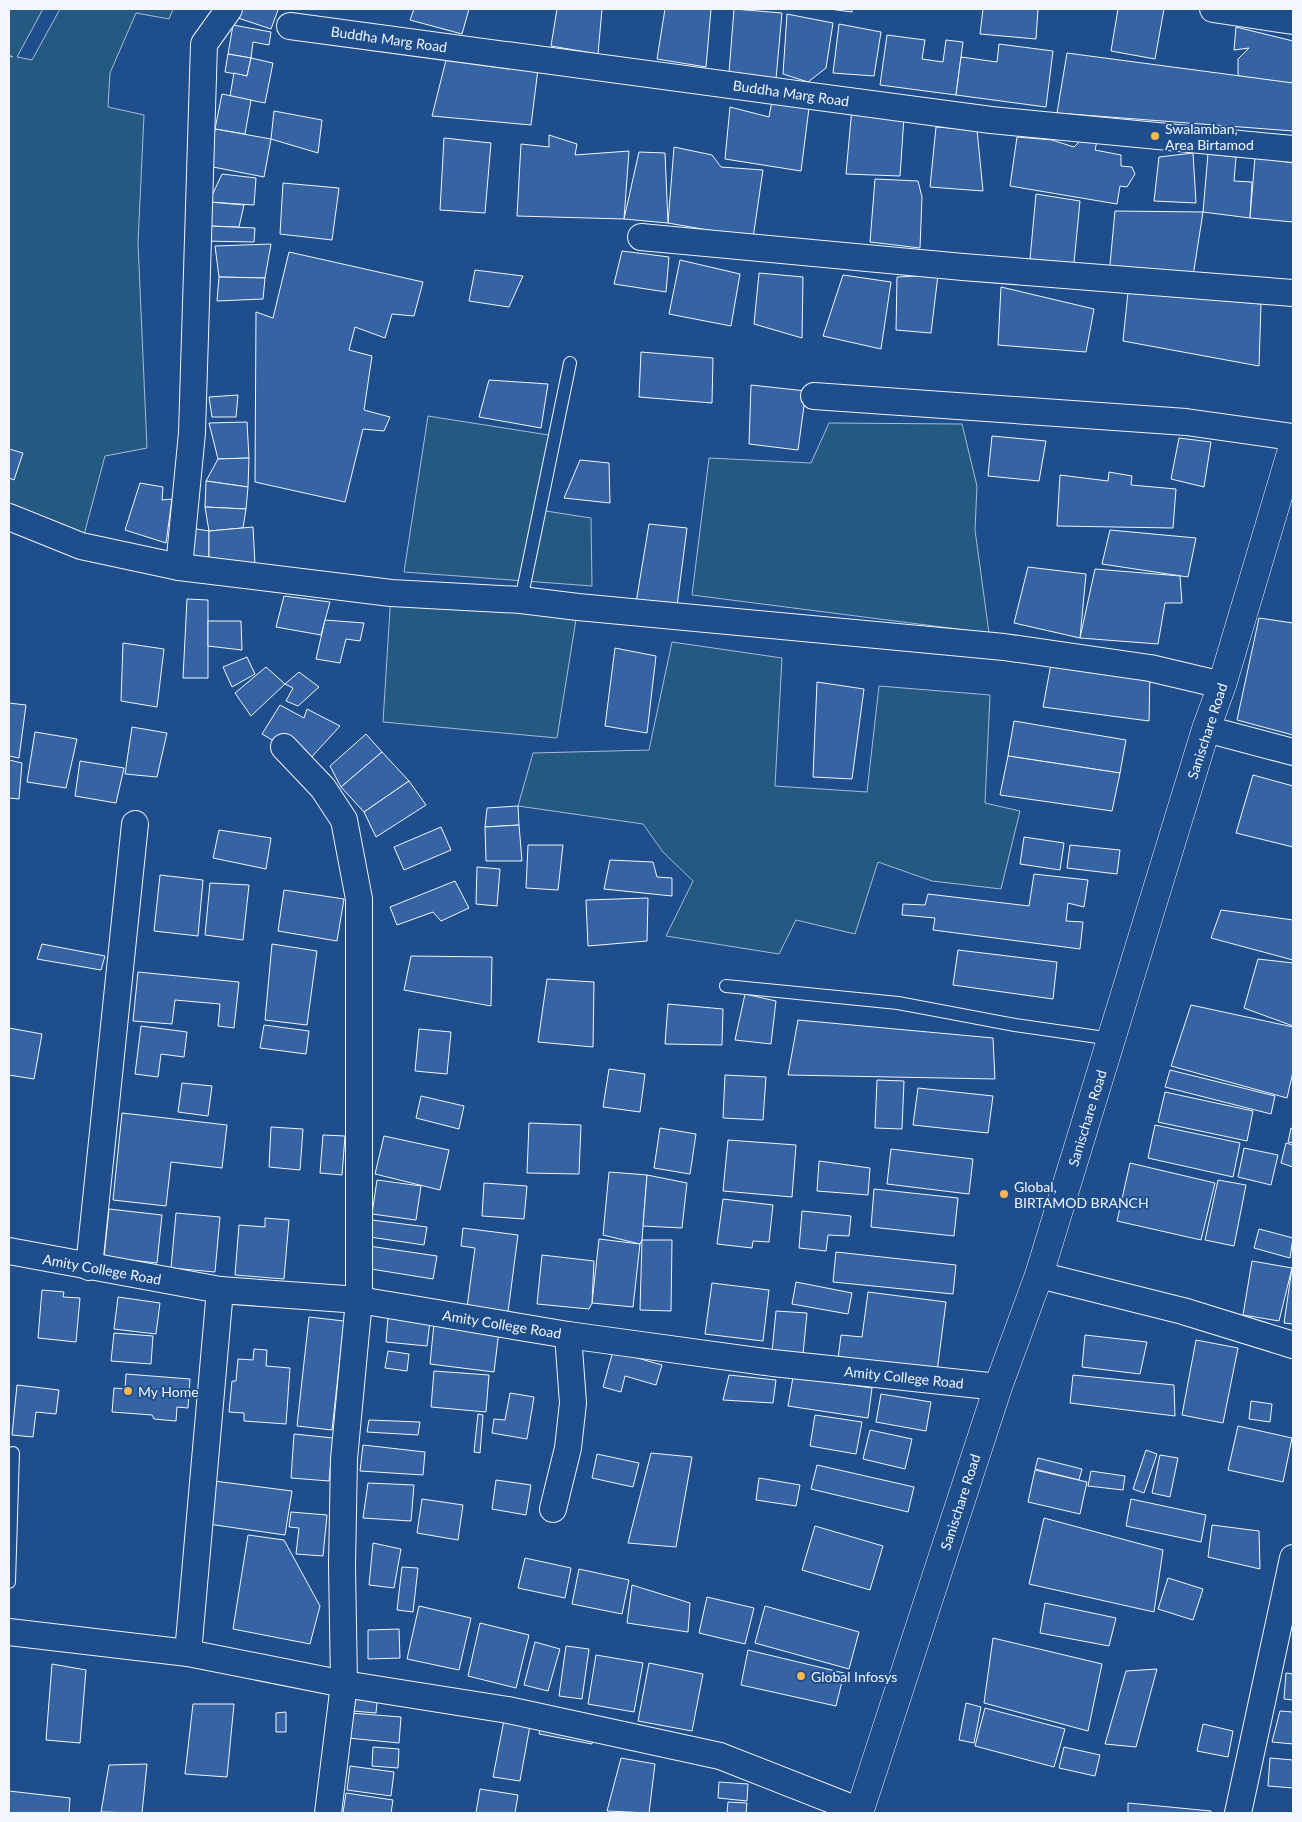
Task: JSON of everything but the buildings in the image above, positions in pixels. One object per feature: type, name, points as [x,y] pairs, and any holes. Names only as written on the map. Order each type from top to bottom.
[{"type":"street","points":[[179,568],[192,433],[204,44],[229,9]]},
{"type":"street","points":[[1213,9],[1293,21]]},
{"type":"street","name":"Buddha Marg Road","points":[[290,26],[991,120],[1293,149]]},
{"type":"street","points":[[641,237],[963,267],[1293,293]]},
{"type":"street","points":[[814,396],[1186,422],[1293,437]]},
{"type":"street","name":"Sanischare Road","points":[[859,1812],[998,1387],[1039,1275],[1206,729],[1222,685],[1293,446]]},
{"type":"street","points":[[9,517],[81,546],[179,568],[391,593],[521,600],[1004,647],[1150,668],[1222,685]]},
{"type":"street","points":[[1206,729],[1293,752]]},
{"type":"street","points":[[284,747],[323,788],[344,820],[359,900],[359,1300],[344,1459],[342,1565],[344,1684],[328,1813]]},
{"type":"street","points":[[89,1267],[135,824]]},
{"type":"street","name":"Amity College Road","points":[[9,1252],[220,1290],[359,1300],[568,1335],[773,1363],[998,1387]]},
{"type":"street","points":[[1039,1275],[1183,1312],[1293,1345]]},
{"type":"street","points":[[188,1653],[220,1290]]},
{"type":"street","points":[[553,1510],[568,1448],[573,1403],[568,1335]]},
{"type":"street","points":[[1238,1813],[1283,1649],[1293,1558]]},
{"type":"street","points":[[9,1632],[188,1653],[344,1684],[508,1710],[720,1756],[859,1812]]},
{"type":"lane","points":[[521,600],[570,363]]},
{"type":"lane","points":[[726,986],[898,1002],[1015,1025],[1112,1039]]},
{"type":"lane","points":[[9,1582],[14,1453]]},
{"type":"shaded area","points":[[9,9],[43,9],[17,57],[32,60],[60,9],[173,9],[169,19],[136,13],[110,73],[108,107],[144,115],[138,243],[147,448],[105,456],[81,546],[9,518],[9,56],[13,57],[9,55]]},
{"type":"shaded area","points":[[428,416],[561,437],[539,510],[591,518],[592,586],[404,572]]},
{"type":"shaded area","points":[[829,423],[962,424],[977,486],[975,530],[989,633],[692,595],[709,458],[811,463]]},
{"type":"shaded area","points":[[391,593],[578,607],[557,738],[383,722]]},
{"type":"shaded area","points":[[672,642],[782,658],[775,786],[867,792],[879,686],[990,695],[985,803],[1020,811],[1001,889],[932,881],[878,862],[855,934],[796,920],[779,954],[666,936],[693,881],[663,852],[643,824],[518,806],[533,753],[649,750]]},
{"type":"place","name":"Swalamban, Area Birtamod","points":[[1155,136]]},
{"type":"place","name":"Global, BIRTAMOD BRANCH","points":[[1004,1194]]},
{"type":"place","name":"My Home","points":[[128,1391]]},
{"type":"place","name":"Global Infosys","points":[[801,1676]]}]
